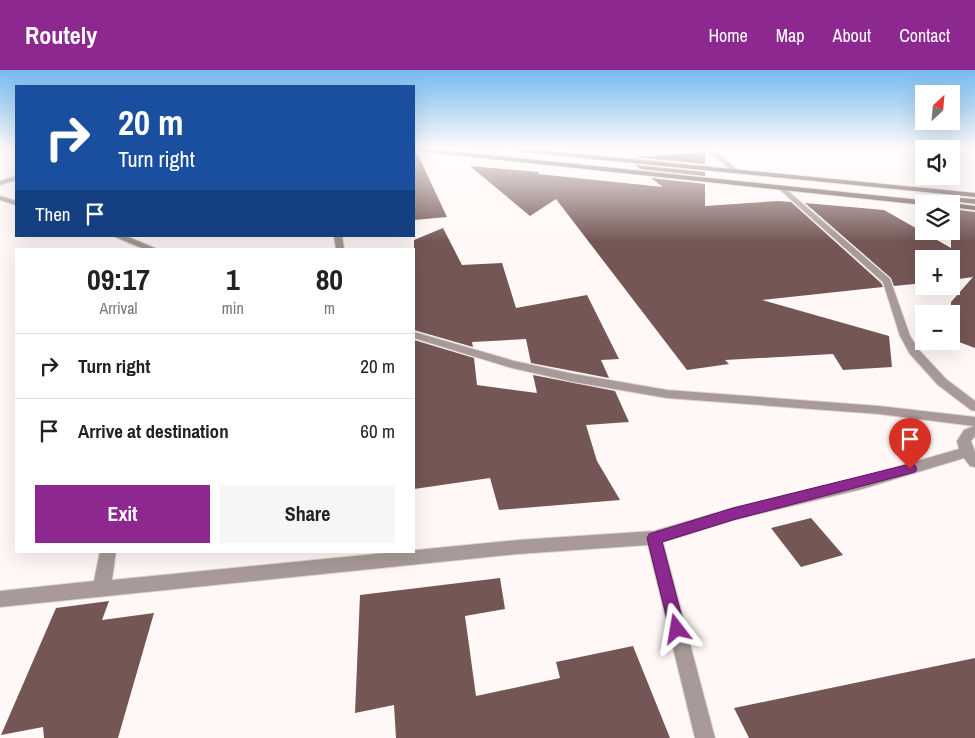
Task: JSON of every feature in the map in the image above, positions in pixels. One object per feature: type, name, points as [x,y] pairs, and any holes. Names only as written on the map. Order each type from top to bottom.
[{"type":"main road","points":[[715,180],[915,201]]},
{"type":"main road","points":[[832,180],[975,195]]},
{"type":"main road","points":[[960,206],[975,208]]},
{"type":"street","points":[[780,187],[888,281],[905,336],[914,352],[942,382],[975,407]]},
{"type":"street","points":[[0,198],[15,204]]},
{"type":"street","points":[[119,237],[150,248]]},
{"type":"street","points":[[415,335],[460,350],[565,376],[667,394],[879,410],[975,422]]},
{"type":"street","points":[[0,599],[102,587],[304,570],[518,548],[654,538],[733,514],[971,457],[964,441],[969,433],[975,431]]},
{"type":"street","points":[[654,538],[705,738]]},
{"type":"street","points":[[102,587],[108,553]]},
{"type":"building","points":[[415,180],[430,180],[447,217],[415,220]]},
{"type":"building","points":[[487,180],[597,180],[663,187],[654,180],[671,180],[705,184],[705,206],[778,201],[791,202],[881,283],[883,287],[762,300],[889,336],[892,367],[843,370],[833,354],[725,360],[729,364],[687,370],[556,199],[530,216]]},
{"type":"building","points":[[960,198],[975,199],[975,204],[960,202]]},
{"type":"building","points":[[805,203],[884,210],[915,228],[915,240],[937,240],[951,248],[951,240],[960,240],[960,210],[975,212],[975,348],[960,342],[960,305],[951,305],[951,302],[957,295],[960,295],[960,292],[973,277],[960,279],[960,250],[915,250],[915,284],[894,286],[891,278]]},
{"type":"building","points":[[443,228],[462,265],[502,263],[516,308],[587,295],[619,359],[601,360],[609,378],[531,363],[526,339],[472,342],[473,347],[415,330],[414,240]]},
{"type":"building","points":[[415,340],[474,358],[477,385],[537,393],[533,375],[615,391],[629,422],[586,425],[597,461],[620,500],[499,510],[490,478],[415,489]]},
{"type":"building","points":[[811,518],[843,555],[801,567],[771,528]]},
{"type":"building","points":[[500,578],[505,609],[465,616],[476,696],[560,678],[556,662],[633,646],[670,738],[396,738],[394,705],[355,713],[360,595]]},
{"type":"building","points":[[109,601],[102,620],[154,613],[118,738],[44,738],[43,727],[1,735],[56,608]]},
{"type":"building","points":[[975,658],[975,738],[749,738],[734,708]]},
{"type":"route","points":[[677,629],[654,538],[733,514],[862,483],[910,469]]}]
